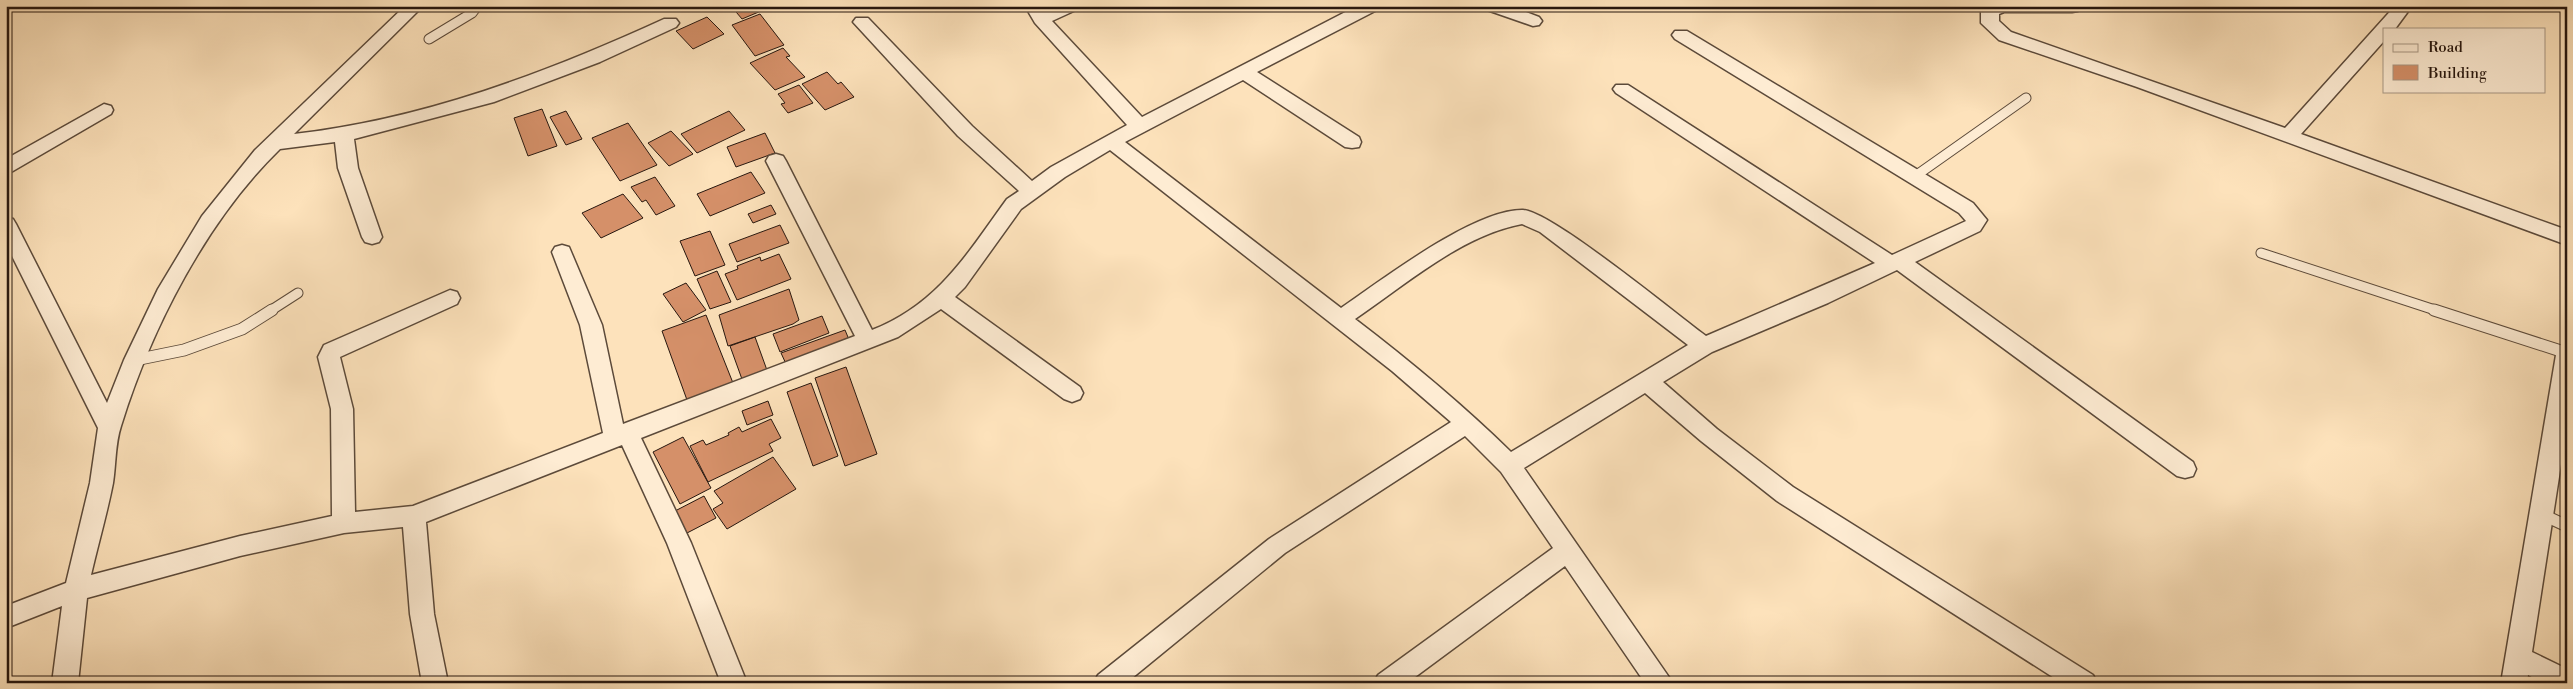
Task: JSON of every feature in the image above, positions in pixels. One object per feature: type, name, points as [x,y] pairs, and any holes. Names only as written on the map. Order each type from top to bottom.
[{"type":"street","points":[[65,683],[76,590],[101,483],[109,428],[135,360],[168,289],[209,221],[262,155],[415,6]]},
{"type":"street","points":[[1037,13],[1070,6]]},
{"type":"street","points":[[1332,6],[1349,17]]},
{"type":"street","points":[[6,617],[76,590],[240,546],[344,523],[414,516],[621,434],[891,331],[925,311],[958,282],[1014,204],[1058,172],[1139,126],[1370,6]]},
{"type":"street","points":[[1493,6],[1533,21]]},
{"type":"street","points":[[2383,6],[2402,9]]},
{"type":"street","points":[[2072,7],[2003,7],[1990,11],[1990,23],[2005,36],[2143,83],[2567,238]]},
{"type":"street","points":[[2386,28],[2402,9]]},
{"type":"street","points":[[1037,13],[1139,126]]},
{"type":"street","points":[[862,22],[959,125],[1031,192]]},
{"type":"street","points":[[275,143],[344,135],[488,98],[594,58],[670,23]]},
{"type":"street","points":[[2288,136],[2383,31]]},
{"type":"street","points":[[1509,465],[1648,382],[1704,346],[1895,263],[1973,226],[1977,220],[1966,208],[1681,35]]},
{"type":"street","points":[[1244,72],[1352,142]]},
{"type":"street","points":[[1622,89],[1895,263],[2185,469]]},
{"type":"street","points":[[6,168],[104,110]]},
{"type":"street","points":[[344,135],[348,168],[372,237]]},
{"type":"street","points":[[1111,141],[1400,365],[1466,423],[1509,465],[1660,683]]},
{"type":"street","points":[[776,161],[867,340]]},
{"type":"street","points":[[1341,318],[1461,239],[1502,220],[1524,217],[1547,227],[1704,346]]},
{"type":"street","points":[[6,224],[109,428]]},
{"type":"street","points":[[562,252],[591,325],[621,434],[679,543],[734,683]]},
{"type":"street","points":[[940,297],[1072,393]]},
{"type":"street","points":[[344,523],[342,409],[329,357],[332,351],[450,298]]},
{"type":"street","points":[[2514,683],[2540,513],[2559,448],[2567,354]]},
{"type":"street","points":[[1648,382],[1709,435],[1785,494],[2084,683]]},
{"type":"street","points":[[1107,683],[1277,546],[1466,423]]},
{"type":"street","points":[[414,516],[422,614],[435,683]]},
{"type":"street","points":[[1387,683],[1568,550]]},
{"type":"street","points":[[2519,658],[2567,682]]},
{"type":"lane","points":[[429,39],[472,13],[474,9],[472,6]]},
{"type":"lane","points":[[1914,177],[2026,98]]},
{"type":"lane","points":[[2261,254],[2567,354]]},
{"type":"lane","points":[[135,360],[184,350],[242,329],[298,293]]},
{"type":"lane","points":[[2540,513],[2567,526]]},
{"type":"building","points":[[731,6],[757,6],[761,11],[742,19]]},
{"type":"building","points":[[760,14],[784,45],[755,56],[732,25]]},
{"type":"building","points":[[707,17],[724,34],[693,49],[676,31]]},
{"type":"building","points":[[783,48],[790,56],[786,57],[805,77],[775,90],[750,63]]},
{"type":"building","points":[[827,72],[838,84],[841,82],[854,97],[825,110],[802,84]]},
{"type":"building","points":[[799,85],[813,103],[788,113],[781,104],[785,103],[778,94]]},
{"type":"building","points":[[542,109],[557,146],[528,156],[514,118]]},
{"type":"building","points":[[566,111],[582,139],[566,145],[550,117]]},
{"type":"building","points":[[729,111],[745,130],[697,153],[681,134]]},
{"type":"building","points":[[628,123],[657,165],[620,181],[592,138]]},
{"type":"building","points":[[671,131],[693,154],[669,166],[648,143]]},
{"type":"building","points":[[765,133],[775,153],[736,167],[727,147]]},
{"type":"building","points":[[751,172],[765,193],[710,216],[697,194]]},
{"type":"building","points":[[655,177],[675,206],[656,215],[646,200],[642,202],[631,187]]},
{"type":"building","points":[[623,194],[643,218],[601,238],[582,213]]},
{"type":"building","points":[[771,205],[776,214],[753,223],[748,214]]},
{"type":"building","points":[[780,225],[789,243],[737,262],[729,244]]},
{"type":"building","points":[[710,231],[725,265],[695,276],[680,241]]},
{"type":"building","points":[[779,254],[791,279],[737,300],[725,274],[738,269],[737,266],[760,257],[761,261]]},
{"type":"building","points":[[717,271],[731,302],[710,309],[697,279]]},
{"type":"building","points":[[686,283],[706,310],[683,322],[663,294]]},
{"type":"building","points":[[789,289],[799,320],[793,324],[728,346],[719,315]]},
{"type":"building","points":[[706,315],[733,383],[687,400],[662,331]]},
{"type":"building","points":[[822,316],[829,333],[780,352],[773,334]]},
{"type":"building","points":[[845,330],[850,342],[787,366],[781,353]]},
{"type":"building","points":[[755,337],[768,373],[743,382],[730,346]]},
{"type":"building","points":[[846,367],[877,454],[845,466],[815,378]]},
{"type":"building","points":[[811,383],[838,456],[813,466],[787,392]]},
{"type":"building","points":[[768,401],[773,415],[747,425],[742,411]]},
{"type":"building","points":[[771,419],[781,438],[769,444],[773,451],[708,482],[690,446],[703,440],[706,445],[729,435],[728,433],[739,427],[742,432]]},
{"type":"building","points":[[683,437],[711,488],[680,504],[653,452]]},
{"type":"building","points":[[773,457],[796,489],[727,529],[713,509],[723,503],[714,491]]},
{"type":"building","points":[[704,496],[716,518],[687,533],[675,511]]}]
